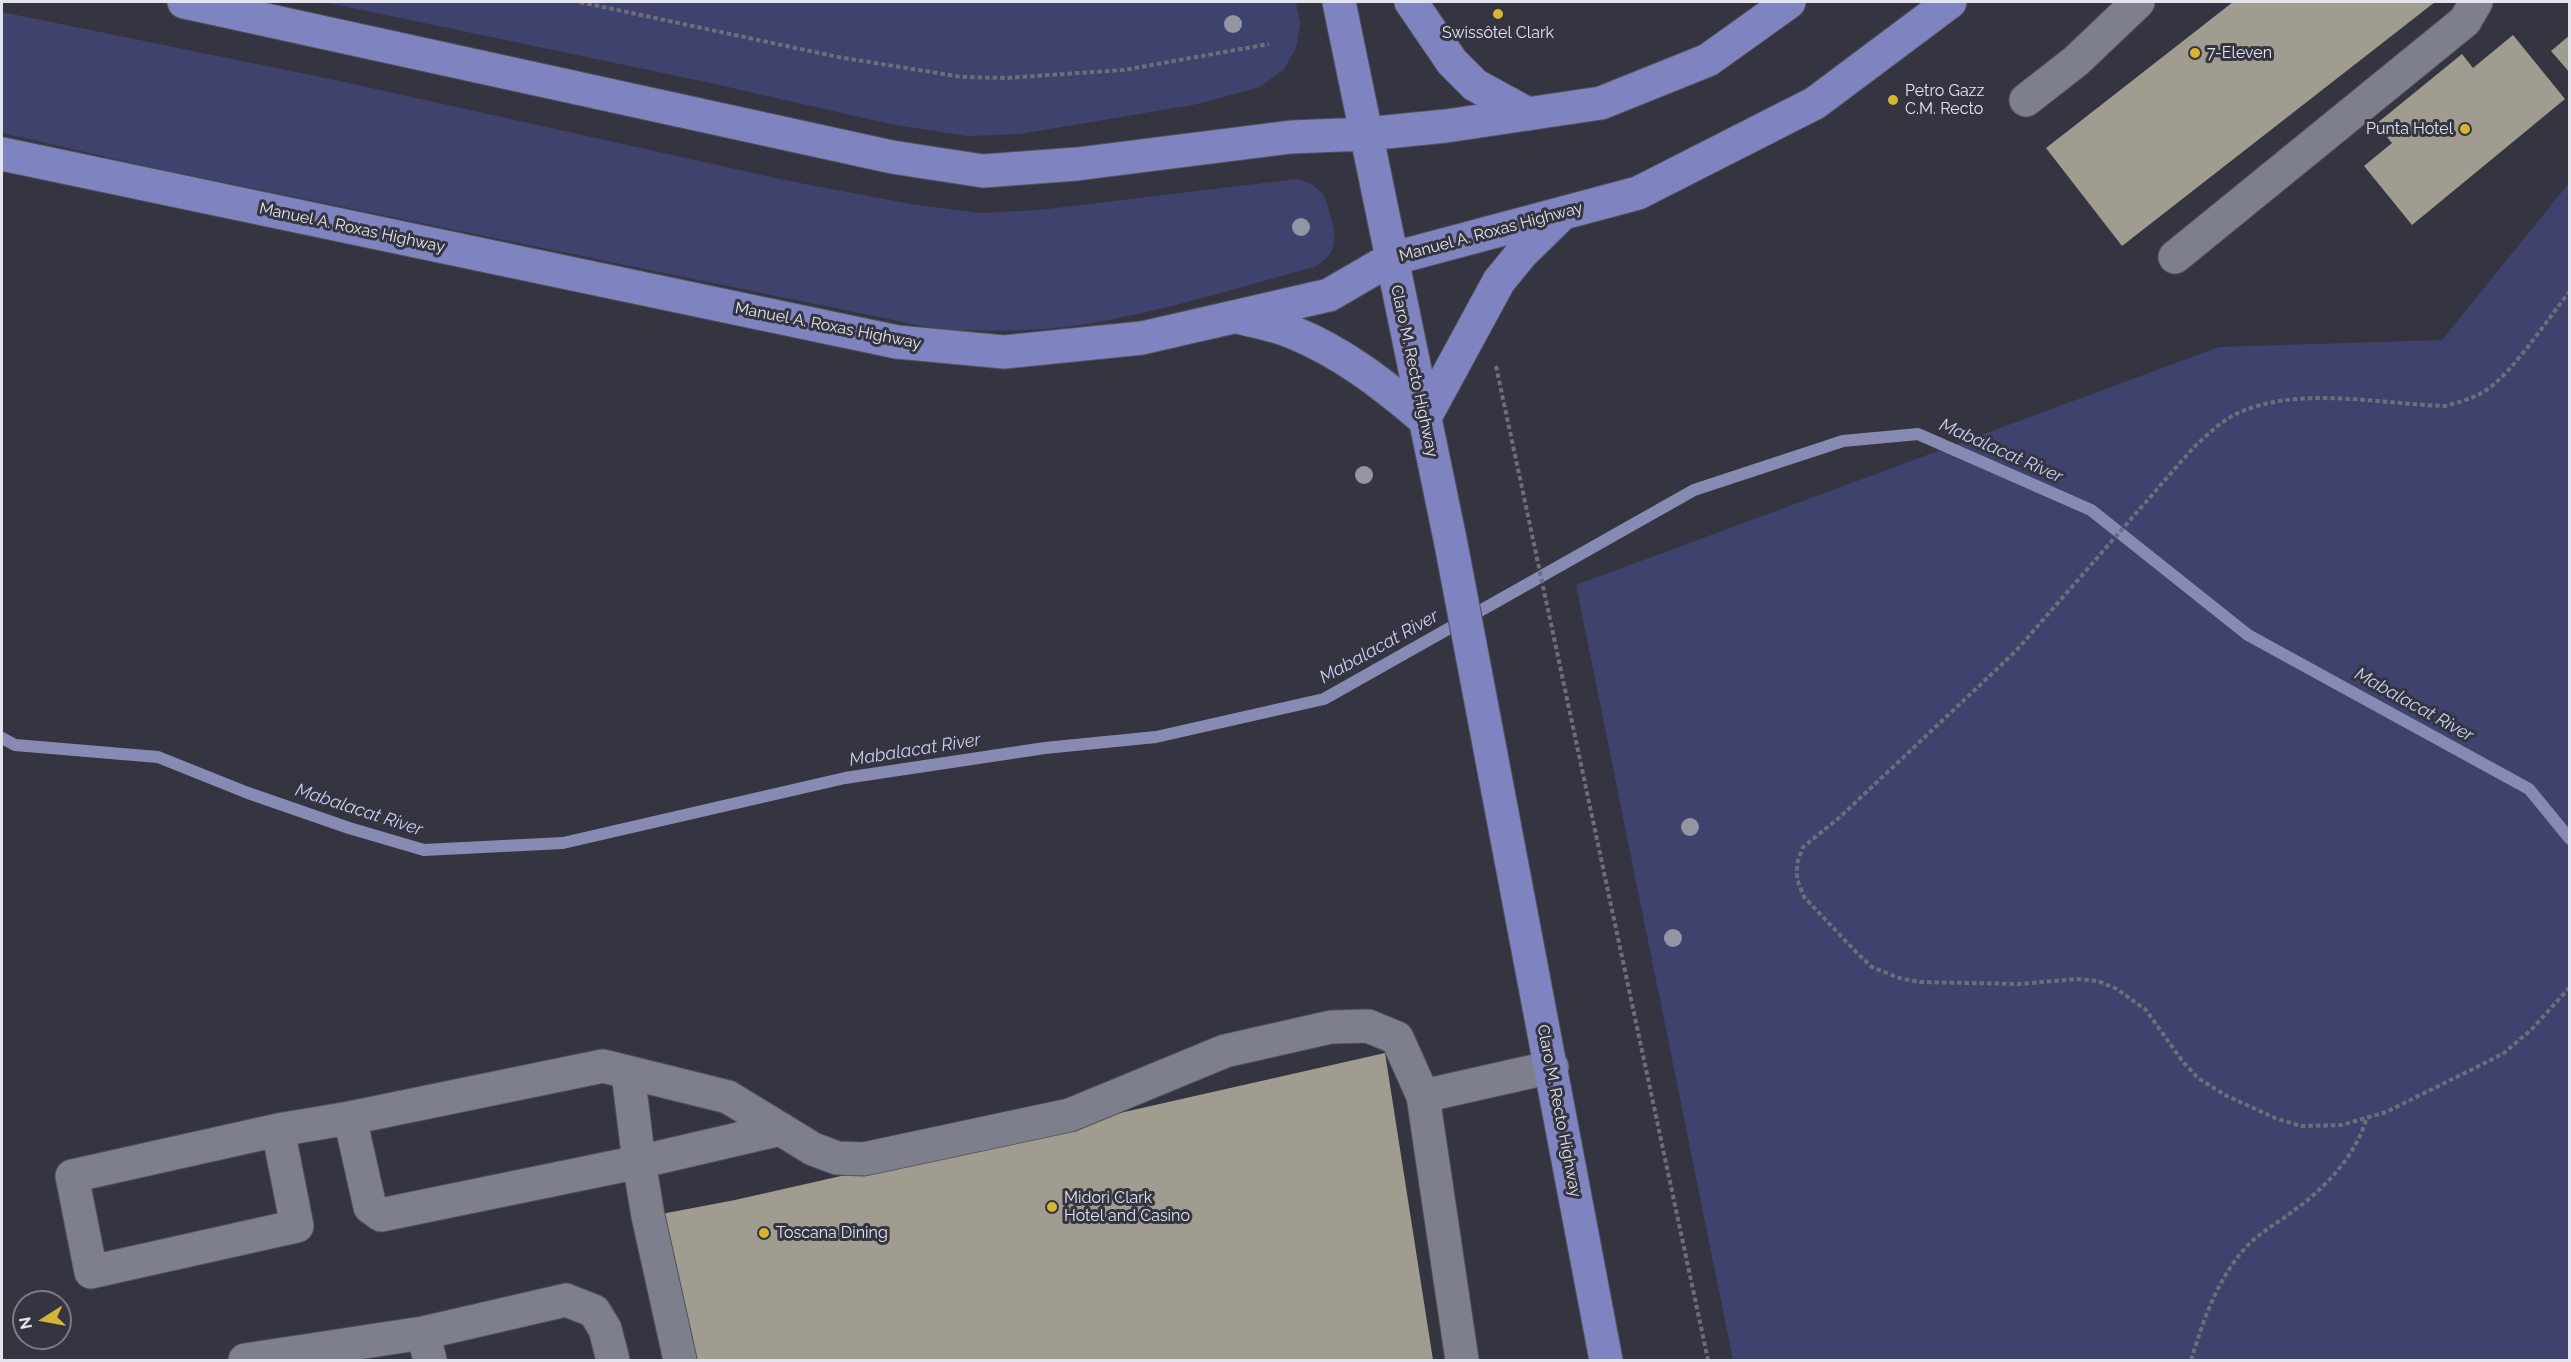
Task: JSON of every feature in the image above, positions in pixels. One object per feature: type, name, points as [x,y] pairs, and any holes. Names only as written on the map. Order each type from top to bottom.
[{"type":"main road","points":[[184,2],[892,157],[983,171],[1077,164],[1291,136],[1366,134],[1601,103],[1708,60],[1789,2]]},
{"type":"main road","name":"Claro M. Recto Highway","points":[[1339,2],[1451,544],[1606,1360]]},
{"type":"main road","points":[[1411,2],[1452,62],[1475,85],[1528,114]]},
{"type":"main road","name":"Manuel A. Roxas Highway","points":[[2,154],[897,342],[1004,351],[1142,338],[1329,295],[1391,259],[1638,193],[1815,103],[1950,2]]},
{"type":"main road","points":[[1236,316],[1292,332],[1345,359],[1392,392],[1424,419],[1499,281],[1522,253],[1564,213]]},
{"type":"lane","points":[[2026,100],[2076,61],[2138,2]]},
{"type":"lane","points":[[2175,257],[2465,21],[2476,2]]},
{"type":"lane","points":[[278,1130],[297,1226],[91,1272],[72,1176],[278,1130],[350,1118],[603,1066],[728,1097],[813,1149],[837,1158],[864,1159],[1070,1115],[1225,1052],[1331,1027],[1368,1026],[1397,1038],[1423,1096],[1462,1360]]},
{"type":"lane","points":[[1423,1096],[1552,1067]]},
{"type":"lane","points":[[628,1073],[639,1162],[680,1360]]},
{"type":"lane","points":[[350,1118],[370,1207],[381,1215],[639,1162],[781,1129]]},
{"type":"lane","points":[[245,1360],[427,1347],[566,1300],[594,1311],[605,1329],[613,1360]]},
{"type":"path","points":[[580,2],[838,57],[962,77],[1005,78],[1124,70],[1269,44]]},
{"type":"path","points":[[2570,291],[2506,371],[2488,389],[2466,401],[2445,406],[2330,399],[2264,404],[2235,414],[2193,448],[2015,651],[1840,817],[1803,848],[1797,863],[1797,879],[1804,897],[1858,954],[1886,974],[1919,982],[2019,984],[2077,979],[2098,981],[2117,989],[2146,1010],[2183,1062],[2198,1078],[2225,1095],[2275,1118],[2301,1126],[2342,1125],[2386,1112],[2504,1053],[2532,1029],[2570,987]]},
{"type":"path","points":[[1495,363],[1567,691],[1708,1360]]},
{"type":"path","points":[[2191,1360],[2207,1312],[2237,1258],[2252,1241],[2296,1210],[2338,1170],[2355,1147],[2366,1119]]},
{"type":"shaded area","points":[[324,2],[1296,2],[1300,24],[1296,48],[1284,69],[1260,87],[1198,104],[1020,134],[967,136],[890,124],[706,82]]},
{"type":"shaded area","points":[[2,12],[335,80],[789,181],[911,204],[980,213],[1039,210],[1297,179],[1313,185],[1325,198],[1334,231],[1334,245],[1328,257],[1314,267],[1128,316],[1033,330],[937,329],[159,169],[2,133]]},
{"type":"shaded area","points":[[2569,183],[2569,1360],[1733,1360],[1576,585],[2219,347],[2442,340]]},
{"type":"building","points":[[2233,2],[2435,2],[2122,246],[2046,148]]},
{"type":"building","points":[[2513,35],[2565,99],[2412,225],[2364,166],[2392,143],[2376,124],[2462,54],[2473,68]]},
{"type":"building","points":[[2570,35],[2570,73],[2551,51]]},
{"type":"building","name":"Midori Clark Hotel and Casino","points":[[1385,1053],[1433,1360],[682,1360],[656,1215],[735,1200]]},
{"type":"waterway","name":"Mabalacat River","points":[[2,738],[15,745],[158,757],[248,793],[349,828],[424,850],[563,843],[845,778],[1045,748],[1156,737],[1324,699],[1694,490],[1843,441],[1918,434],[2091,510],[2248,635],[2529,789],[2570,839]]},
{"type":"place","name":"Swissôtel Clark","points":[[1498,14]]},
{"type":"place","name":"7-Eleven","points":[[2195,53]]},
{"type":"place","name":"Petro Gazz C.M. Recto","points":[[1893,100]]},
{"type":"place","name":"Punta Hotel","points":[[2465,129]]},
{"type":"place","name":"Midori Clark Hotel and Casino","points":[[1052,1207]]},
{"type":"place","name":"Toscana Dining","points":[[764,1233]]}]
